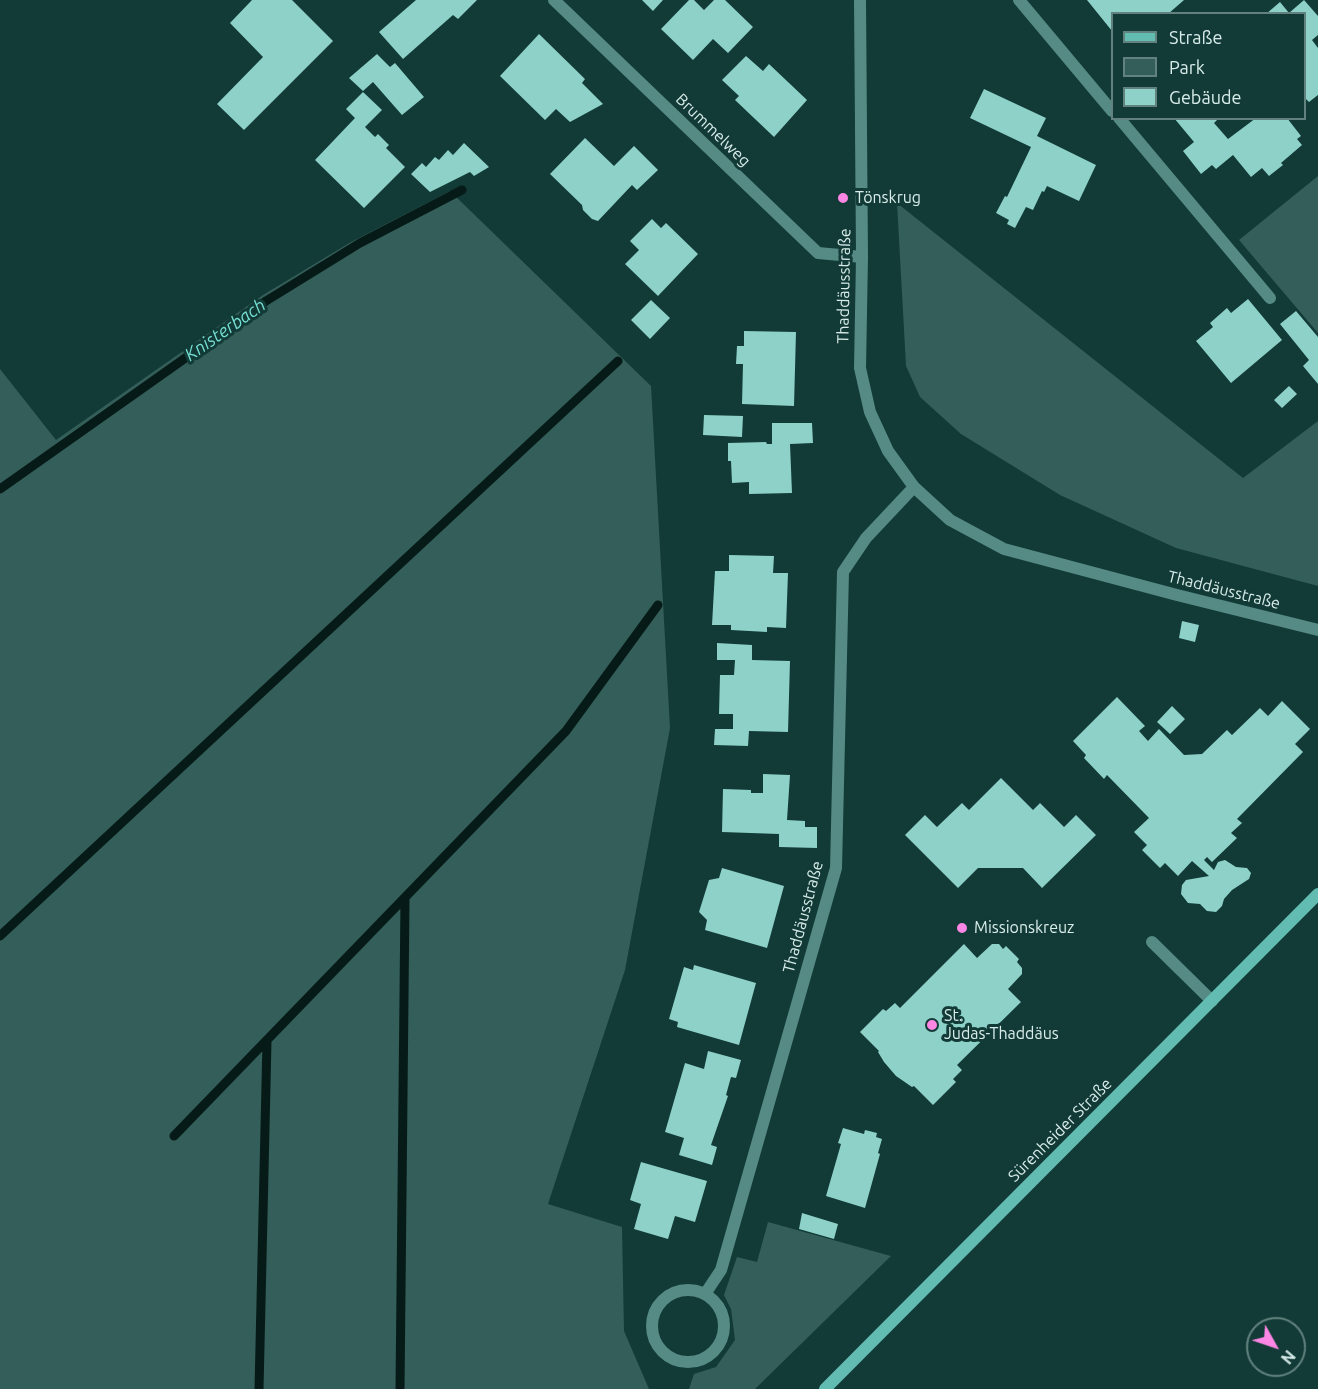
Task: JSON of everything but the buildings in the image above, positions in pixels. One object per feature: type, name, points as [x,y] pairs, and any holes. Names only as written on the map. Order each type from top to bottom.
[{"type":"main road","name":"Sürenheider Straße","points":[[825,1389],[1318,894]]},
{"type":"street","name":"Brummelweg","points":[[554,0],[818,253],[862,257]]},
{"type":"street","name":"Thaddäusstraße","points":[[860,0],[862,257],[860,368],[870,412],[888,451],[914,488],[950,520],[1004,549],[1318,630]]},
{"type":"street","points":[[1019,0],[1111,109]]},
{"type":"street","points":[[1121,120],[1270,298]]},
{"type":"street","name":"Thaddäusstraße","points":[[705,1294],[721,1270],[836,868],[843,572],[866,538],[914,488]]},
{"type":"street","name":"Thaddäusstraße","points":[[1299,626],[1318,638]]},
{"type":"street","points":[[1152,942],[1212,1001]]},
{"type":"street","points":[[693,1290],[705,1294],[715,1301],[725,1323],[719,1346],[710,1355],[700,1360],[688,1362],[675,1360],[664,1353],[656,1343],[652,1330],[653,1317],[658,1305],[668,1296],[680,1291],[693,1290]]},
{"type":"green space","points":[[1318,176],[1318,333],[1239,240]]},
{"type":"green space","points":[[450,191],[651,386],[670,728],[625,970],[548,1204],[622,1227],[624,1331],[649,1389],[0,1389],[0,369],[56,440],[263,295],[351,242]]},
{"type":"green space","points":[[897,203],[1243,478],[1318,421],[1318,586],[1176,548],[1060,495],[961,434],[920,397],[906,366]]},
{"type":"green space","points":[[768,1222],[891,1256],[755,1389],[689,1389],[694,1374],[716,1367],[735,1340],[731,1309],[724,1295],[737,1257],[757,1262]]},
{"type":"waterway","name":"Knisterbach","points":[[0,489],[266,301],[360,243],[462,190]]},
{"type":"waterway","points":[[0,936],[618,361]]},
{"type":"waterway","points":[[174,1136],[566,731],[658,605]]},
{"type":"waterway","points":[[400,1389],[405,899]]},
{"type":"waterway","points":[[259,1389],[267,1041]]},
{"type":"place","name":"Tönskrug","points":[[843,198]]},
{"type":"place","name":"Missionskreuz","points":[[962,928]]},
{"type":"place","name":"St. Judas-Thaddäus","points":[[932,1025]]}]
